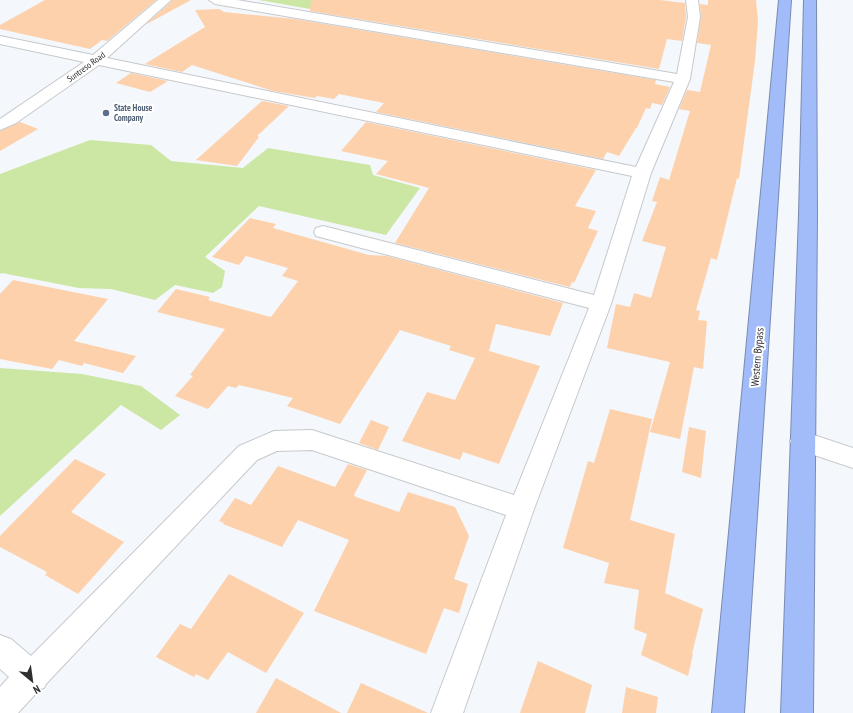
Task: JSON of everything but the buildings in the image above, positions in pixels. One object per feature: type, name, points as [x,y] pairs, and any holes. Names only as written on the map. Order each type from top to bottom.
[{"type":"highway","name":"Western Bypass","points":[[728,713],[785,0]]},
{"type":"highway","points":[[797,713],[808,215],[810,0]]},
{"type":"street","name":"Suntreso Road","points":[[0,125],[10,120],[96,60],[165,0]]},
{"type":"street","points":[[216,0],[682,80]]},
{"type":"street","points":[[447,713],[521,509],[601,304],[642,173],[682,80],[694,17],[692,0]]},
{"type":"street","points":[[0,40],[642,173]]},
{"type":"street","points":[[323,232],[601,304]]},
{"type":"street","points":[[0,709],[33,677],[248,453],[274,440],[312,440],[521,509]]},
{"type":"street","points":[[802,441],[853,458]]},
{"type":"street","points":[[0,650],[33,677]]},
{"type":"green space","points":[[259,0],[320,0],[310,9]]},
{"type":"green space","points":[[90,140],[151,145],[171,161],[243,168],[268,148],[370,165],[373,175],[420,188],[386,235],[259,206],[205,257],[225,271],[222,287],[213,293],[175,285],[155,300],[111,289],[79,288],[2,273],[0,274],[0,174]]},
{"type":"green space","points":[[0,368],[82,374],[141,386],[180,415],[161,430],[121,405],[0,516]]},
{"type":"place","name":"State House Company","points":[[106,113]]}]
